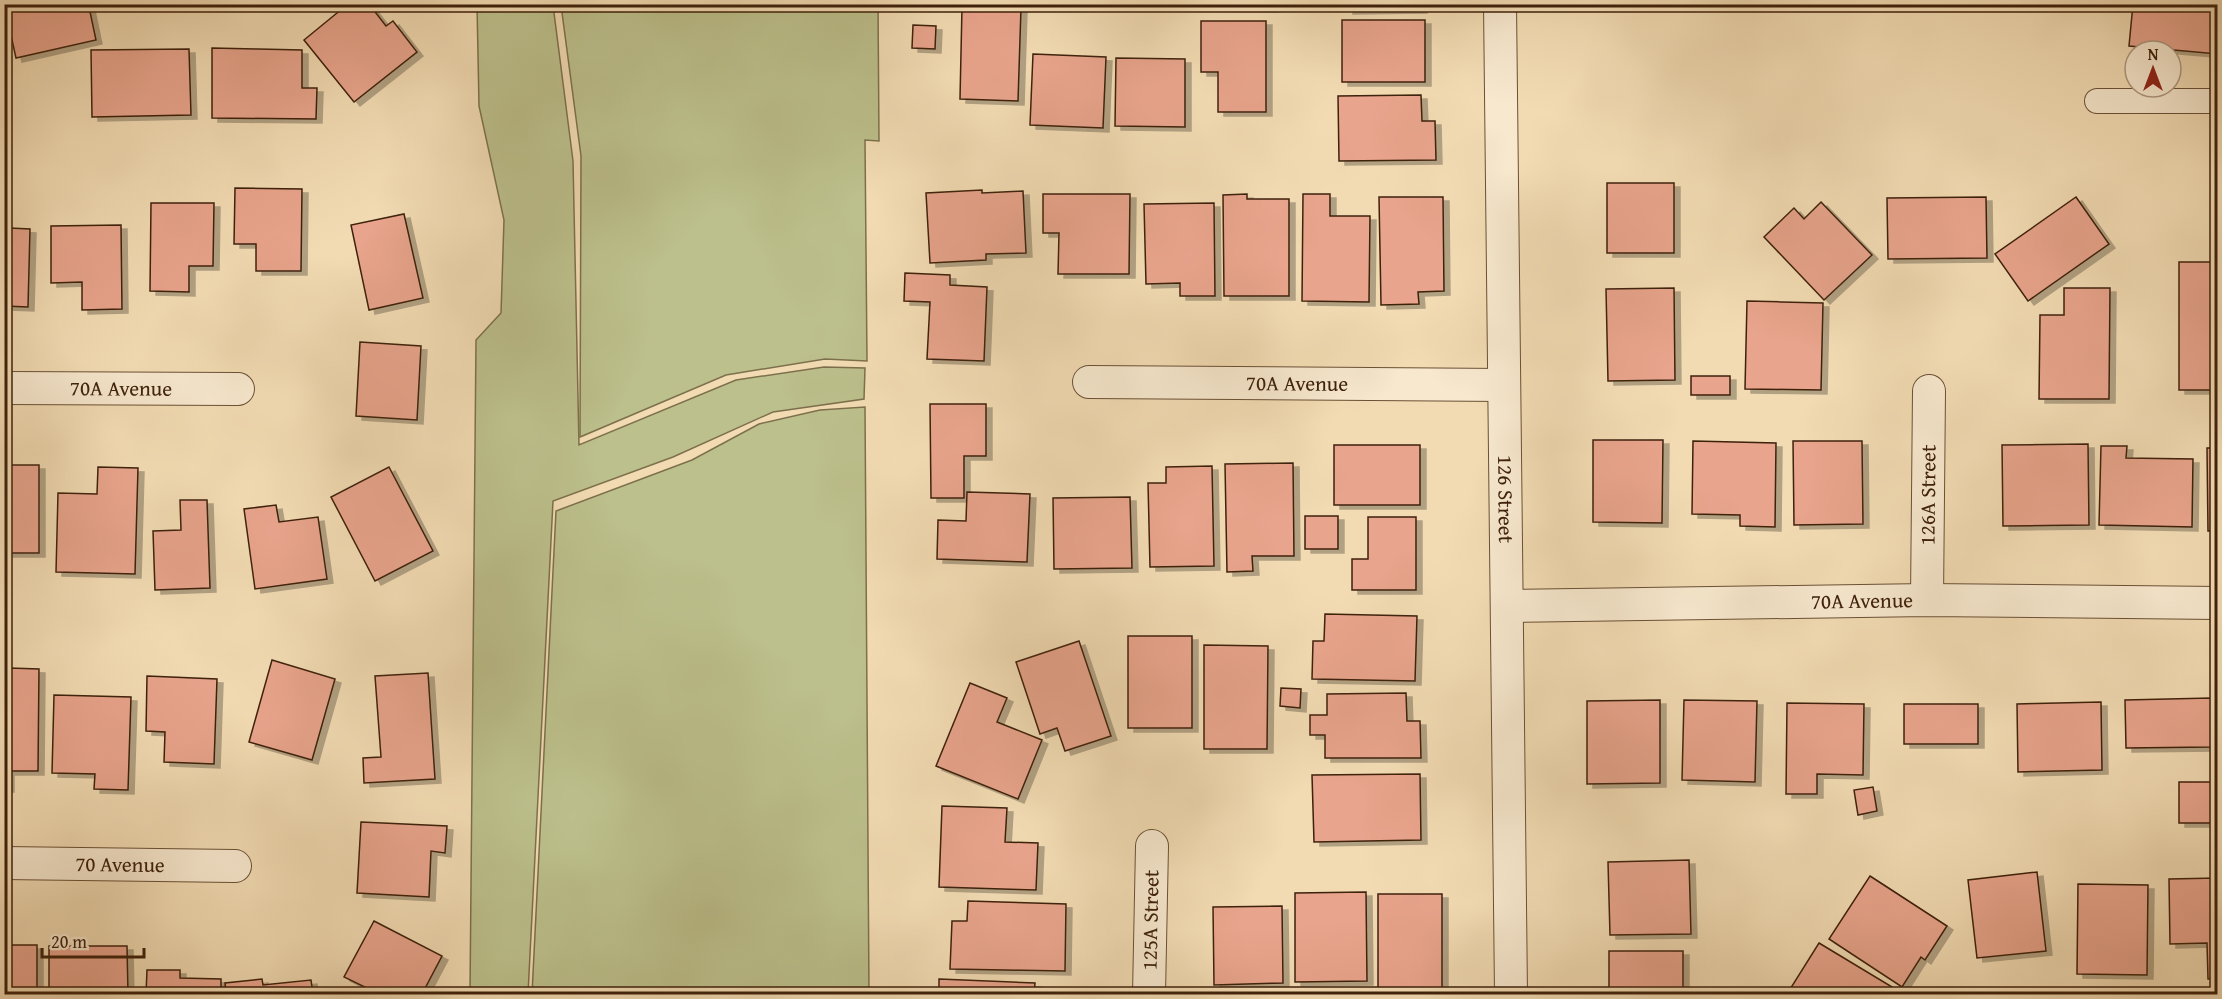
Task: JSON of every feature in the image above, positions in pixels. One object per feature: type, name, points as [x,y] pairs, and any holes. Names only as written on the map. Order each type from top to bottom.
[{"type":"street","name":"126 Street","points":[[1500,4],[1508,606],[1510,994]]},
{"type":"street","points":[[2097,101],[2217,101]]},
{"type":"street","name":"70A Avenue","points":[[1089,382],[1504,385]]},
{"type":"street","name":"70A Avenue","points":[[4,388],[238,388]]},
{"type":"street","name":"126A Street","points":[[1927,600],[1929,391]]},
{"type":"street","name":"70A Avenue","points":[[1508,606],[1927,600],[2217,603]]},
{"type":"street","name":"125A Street","points":[[1149,994],[1152,846]]},
{"type":"street","name":"70 Avenue","points":[[4,863],[235,866]]},
{"type":"green space","points":[[477,5],[553,5],[573,161],[579,445],[736,380],[824,367],[865,368],[864,399],[773,412],[673,457],[553,501],[528,994],[470,994],[476,340],[501,313],[504,220],[479,106]]},
{"type":"green space","points":[[561,5],[878,5],[879,141],[865,140],[867,361],[825,359],[726,375],[580,437],[581,156]]},
{"type":"green space","points":[[865,407],[869,994],[532,994],[556,511],[692,460],[759,424],[820,410]]},
{"type":"building","points":[[4,4],[98,4],[89,7],[96,40],[16,58]]},
{"type":"building","points":[[348,4],[369,4],[386,26],[393,21],[417,52],[354,102],[304,40]]},
{"type":"building","points":[[1197,4],[1272,4],[1272,8],[1197,7]]},
{"type":"building","points":[[1347,4],[1421,4],[1421,9],[1347,10]]},
{"type":"building","points":[[2133,4],[2218,4],[2218,54],[2183,51],[2183,39],[2130,39]]},
{"type":"building","points":[[962,7],[1021,8],[1018,101],[960,99]]},
{"type":"building","points":[[1342,20],[1425,20],[1425,82],[1342,82]]},
{"type":"building","points":[[1201,21],[1266,21],[1266,112],[1218,112],[1218,72],[1201,72]]},
{"type":"building","points":[[913,25],[936,26],[935,49],[912,48]]},
{"type":"building","points":[[212,48],[302,50],[302,88],[317,88],[316,119],[212,118]]},
{"type":"building","points":[[189,49],[191,115],[92,117],[91,50]]},
{"type":"building","points":[[1033,54],[1106,57],[1103,128],[1030,125]]},
{"type":"building","points":[[1116,58],[1185,59],[1185,127],[1115,126]]},
{"type":"building","points":[[1421,95],[1422,121],[1435,121],[1436,160],[1339,161],[1338,96]]},
{"type":"building","points":[[1607,183],[1674,183],[1674,253],[1607,253]]},
{"type":"building","points":[[235,188],[302,189],[301,271],[256,271],[256,244],[234,244]]},
{"type":"building","points":[[982,190],[982,193],[1023,191],[1026,253],[986,254],[986,260],[930,263],[926,193]]},
{"type":"building","points":[[1043,194],[1130,194],[1129,274],[1058,274],[1059,233],[1043,233]]},
{"type":"building","points":[[1247,194],[1247,199],[1289,199],[1289,296],[1224,296],[1223,195]]},
{"type":"building","points":[[1303,194],[1330,194],[1330,216],[1370,216],[1369,302],[1302,301]]},
{"type":"building","points":[[1379,197],[1443,197],[1444,291],[1418,292],[1419,304],[1381,305]]},
{"type":"building","points":[[1986,197],[1987,258],[1888,259],[1887,198]]},
{"type":"building","points":[[2076,197],[2109,244],[2028,301],[1995,254]]},
{"type":"building","points":[[1821,202],[1872,255],[1824,300],[1764,237],[1794,208],[1804,219]]},
{"type":"building","points":[[151,203],[214,203],[213,266],[189,266],[189,292],[150,291]]},
{"type":"building","points":[[1214,203],[1215,296],[1180,296],[1180,283],[1146,284],[1144,204]]},
{"type":"building","points":[[404,214],[423,298],[369,310],[351,225]]},
{"type":"building","points":[[121,225],[122,309],[82,310],[82,282],[51,283],[51,226]]},
{"type":"building","points":[[9,228],[30,229],[28,307],[4,306],[4,245],[9,245]]},
{"type":"building","points":[[2179,262],[2216,262],[2218,390],[2179,390]]},
{"type":"building","points":[[905,273],[950,275],[950,285],[987,287],[984,361],[927,359],[930,302],[904,301]]},
{"type":"building","points":[[1674,288],[1675,380],[1608,381],[1606,289]]},
{"type":"building","points":[[2064,288],[2110,288],[2109,399],[2039,399],[2040,315],[2064,315]]},
{"type":"building","points":[[1747,301],[1823,303],[1821,390],[1745,389]]},
{"type":"building","points":[[360,342],[421,346],[417,420],[356,416]]},
{"type":"building","points":[[1691,376],[1730,376],[1730,395],[1691,395]]},
{"type":"building","points":[[930,404],[986,404],[986,456],[964,456],[964,498],[931,498]]},
{"type":"building","points":[[1593,440],[1663,440],[1662,523],[1593,522]]},
{"type":"building","points":[[1693,441],[1776,443],[1775,527],[1740,526],[1740,515],[1692,514]]},
{"type":"building","points":[[1793,441],[1862,441],[1863,524],[1794,525]]},
{"type":"building","points":[[2088,444],[2089,525],[2003,526],[2002,445]]},
{"type":"building","points":[[1334,445],[1420,445],[1420,505],[1334,505]]},
{"type":"building","points":[[2101,446],[2127,446],[2126,458],[2193,459],[2192,527],[2099,525]]},
{"type":"building","points":[[2207,448],[2218,448],[2218,531],[2208,531]]},
{"type":"building","points":[[1293,463],[1294,556],[1252,556],[1253,571],[1227,572],[1225,464]]},
{"type":"building","points":[[4,465],[39,465],[39,553],[4,553]]},
{"type":"building","points":[[1212,466],[1214,566],[1150,567],[1148,483],[1166,483],[1166,467]]},
{"type":"building","points":[[98,467],[138,468],[135,574],[56,572],[58,493],[97,494]]},
{"type":"building","points":[[389,467],[433,551],[375,581],[331,497]]},
{"type":"building","points":[[967,492],[1030,494],[1027,562],[937,559],[938,520],[966,521]]},
{"type":"building","points":[[1130,497],[1132,568],[1054,569],[1053,498]]},
{"type":"building","points":[[180,500],[207,500],[210,588],[155,590],[153,531],[181,530]]},
{"type":"building","points":[[276,505],[279,522],[318,517],[327,579],[255,589],[244,509]]},
{"type":"building","points":[[1305,516],[1338,516],[1338,549],[1305,549]]},
{"type":"building","points":[[1368,517],[1416,517],[1416,590],[1352,590],[1352,559],[1368,559]]},
{"type":"building","points":[[1325,614],[1417,616],[1415,681],[1312,679],[1313,641],[1324,641]]},
{"type":"building","points":[[1128,636],[1192,636],[1192,728],[1128,728]]},
{"type":"building","points":[[1079,641],[1111,736],[1065,751],[1057,728],[1040,734],[1016,662]]},
{"type":"building","points":[[1204,645],[1268,646],[1267,749],[1204,749]]},
{"type":"building","points":[[272,660],[335,679],[312,760],[249,742]]},
{"type":"building","points":[[9,668],[39,669],[38,771],[8,771],[8,788],[4,788],[4,687],[9,687]]},
{"type":"building","points":[[428,673],[435,779],[364,783],[363,758],[381,757],[375,676]]},
{"type":"building","points":[[147,676],[217,679],[214,764],[164,762],[165,732],[146,731]]},
{"type":"building","points":[[970,683],[1007,698],[997,722],[1042,740],[1018,799],[936,766]]},
{"type":"building","points":[[1281,688],[1301,689],[1300,708],[1280,706]]},
{"type":"building","points":[[1406,693],[1407,721],[1420,721],[1421,758],[1325,758],[1325,735],[1310,735],[1310,715],[1327,715],[1327,694]]},
{"type":"building","points":[[54,695],[131,697],[128,790],[94,789],[95,774],[52,773]]},
{"type":"building","points":[[2211,698],[2211,747],[2126,748],[2125,700]]},
{"type":"building","points":[[1660,700],[1660,783],[1587,784],[1587,701]]},
{"type":"building","points":[[1684,700],[1757,701],[1755,782],[1682,780]]},
{"type":"building","points":[[2101,702],[2102,770],[2018,772],[2017,704]]},
{"type":"building","points":[[1787,703],[1864,704],[1863,775],[1817,774],[1817,794],[1786,794]]},
{"type":"building","points":[[1904,704],[1978,704],[1978,744],[1904,744]]},
{"type":"building","points":[[1420,774],[1421,840],[1314,842],[1312,775]]},
{"type":"building","points":[[2179,782],[2218,782],[2218,823],[2179,823]]},
{"type":"building","points":[[1873,787],[1877,811],[1858,815],[1854,790]]},
{"type":"building","points":[[942,806],[1007,808],[1005,842],[1038,843],[1036,890],[939,887]]},
{"type":"building","points":[[361,822],[447,826],[445,853],[431,851],[429,897],[357,893]]},
{"type":"building","points":[[1689,860],[1691,934],[1610,935],[1608,862]]},
{"type":"building","points":[[2037,872],[2046,951],[1977,958],[1968,880]]},
{"type":"building","points":[[1870,876],[1947,926],[1925,960],[1921,957],[1902,987],[1829,939]]},
{"type":"building","points":[[2218,878],[2218,979],[2208,979],[2207,943],[2170,944],[2169,879]]},
{"type":"building","points":[[2078,884],[2148,885],[2147,975],[2077,974]]},
{"type":"building","points":[[1366,892],[1367,981],[1295,982],[1295,893]]},
{"type":"building","points":[[1378,894],[1442,894],[1442,988],[1378,988]]},
{"type":"building","points":[[968,901],[1066,904],[1065,971],[950,969],[952,921],[967,921]]},
{"type":"building","points":[[1282,906],[1283,983],[1214,985],[1213,907]]},
{"type":"building","points":[[374,921],[442,956],[422,994],[379,994],[344,977]]},
{"type":"building","points":[[1819,943],[1897,990],[1894,994],[1787,994]]},
{"type":"building","points":[[4,945],[37,945],[37,994],[4,994]]},
{"type":"building","points":[[49,946],[127,946],[128,994],[49,994]]},
{"type":"building","points":[[1609,951],[1683,951],[1683,994],[1609,994]]},
{"type":"building","points":[[147,970],[180,970],[180,978],[221,979],[221,994],[146,994]]},
{"type":"building","points":[[262,979],[263,985],[311,980],[313,994],[226,994],[225,983]]},
{"type":"building","points":[[939,979],[1035,983],[1034,994],[939,994]]}]
